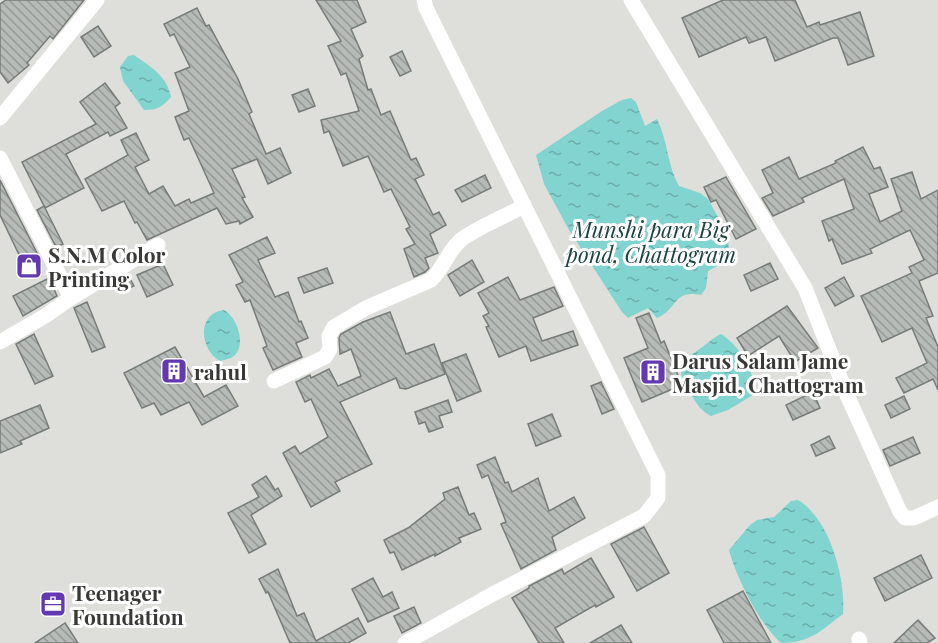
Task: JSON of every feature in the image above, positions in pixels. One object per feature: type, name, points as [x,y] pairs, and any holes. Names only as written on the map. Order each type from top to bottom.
[{"type":"street","points":[[0,118],[97,0]]},
{"type":"street","points":[[405,643],[491,595],[644,516],[658,498],[658,476],[424,0]]},
{"type":"street","points":[[631,0],[805,288],[848,396],[900,512],[905,518],[914,518],[938,507]]},
{"type":"street","points":[[0,158],[71,298]]},
{"type":"street","points":[[274,381],[325,357],[330,349],[329,336],[334,327],[366,308],[431,280],[439,273],[448,254],[462,240],[524,206]]},
{"type":"street","points":[[0,342],[158,245]]},
{"type":"water","points":[[134,55],[166,83],[171,97],[159,107],[144,110],[123,81],[120,67],[128,56]]},
{"type":"water","name":"Munshi para Big pond, Chattogram","points":[[631,98],[636,102],[645,126],[657,119],[679,186],[700,193],[708,199],[728,235],[729,256],[721,264],[708,271],[706,288],[701,295],[692,294],[680,297],[669,310],[657,318],[648,308],[628,318],[622,312],[569,230],[544,184],[536,155],[602,111],[622,100]]},
{"type":"water","points":[[224,310],[233,319],[239,331],[240,345],[234,356],[220,361],[208,349],[204,332],[209,318]]},
{"type":"water","points":[[721,334],[734,345],[746,361],[754,387],[753,395],[728,410],[711,416],[696,402],[684,381],[681,370],[685,361]]},
{"type":"water","points":[[798,500],[819,521],[834,551],[842,584],[843,614],[808,638],[781,643],[765,625],[750,600],[729,550],[750,525],[757,520],[774,517],[791,501]]},
{"type":"building","points":[[6,0],[84,0],[53,39],[50,36],[27,63],[29,65],[8,83],[0,72],[0,4]]},
{"type":"building","points":[[316,0],[357,0],[366,22],[351,29],[363,56],[359,59],[368,90],[371,89],[381,115],[390,111],[411,160],[416,158],[424,175],[415,179],[433,215],[439,212],[446,225],[430,234],[438,253],[425,258],[429,268],[414,277],[404,249],[415,244],[406,229],[410,227],[391,189],[384,192],[368,156],[343,166],[329,131],[324,133],[321,120],[359,111],[346,73],[341,75],[328,46],[341,41]]},
{"type":"building","points":[[723,0],[795,0],[807,27],[860,12],[874,56],[848,65],[838,38],[833,38],[775,61],[766,37],[749,43],[746,37],[699,57],[682,18]]},
{"type":"building","points":[[197,8],[206,26],[209,25],[238,79],[252,112],[249,114],[266,154],[280,148],[291,173],[268,184],[257,159],[232,169],[245,197],[242,198],[253,217],[240,224],[239,221],[226,224],[217,208],[147,240],[124,201],[102,211],[85,179],[128,155],[121,140],[136,133],[149,160],[135,167],[149,194],[163,186],[175,206],[189,199],[191,203],[214,193],[189,138],[184,140],[175,117],[189,111],[175,73],[190,67],[174,34],[170,36],[164,24]]},
{"type":"building","points":[[98,26],[111,46],[94,57],[81,37]]},
{"type":"building","points":[[402,51],[411,71],[400,76],[390,57]]},
{"type":"building","points":[[105,83],[120,103],[115,107],[127,128],[110,136],[108,132],[66,154],[84,188],[45,208],[22,162],[96,124],[80,102]]},
{"type":"building","points":[[308,89],[315,106],[299,112],[292,95]]},
{"type":"building","points":[[863,147],[874,169],[880,167],[888,187],[869,194],[880,222],[902,211],[891,179],[912,172],[921,199],[938,190],[938,273],[919,281],[933,316],[926,318],[938,347],[938,390],[933,379],[904,393],[896,378],[927,363],[912,328],[882,342],[861,296],[912,273],[909,267],[924,260],[910,230],[870,249],[872,253],[842,264],[832,239],[829,241],[822,221],[854,209],[844,179],[802,198],[804,202],[773,216],[762,198],[773,193],[762,170],[789,157],[799,179],[836,163],[835,161]]},
{"type":"building","points":[[485,175],[491,188],[462,202],[455,190]]},
{"type":"building","points":[[726,177],[756,229],[736,239],[716,200],[711,202],[704,187]]},
{"type":"building","points":[[0,180],[38,255],[23,263],[0,215]]},
{"type":"building","points":[[44,206],[63,244],[56,247],[37,210]]},
{"type":"building","points":[[267,237],[275,253],[258,260],[275,297],[288,292],[299,322],[301,321],[308,338],[296,343],[302,357],[273,370],[263,348],[267,346],[250,300],[245,302],[236,285],[243,282],[229,255]]},
{"type":"building","points":[[472,260],[484,282],[460,296],[448,275]]},
{"type":"building","points":[[770,263],[778,279],[751,291],[744,275]]},
{"type":"building","points":[[163,264],[173,285],[147,297],[137,275]]},
{"type":"building","points":[[327,268],[333,283],[304,293],[298,278]]},
{"type":"building","points":[[128,275],[134,286],[119,293],[114,283]]},
{"type":"building","points":[[508,277],[520,300],[554,287],[563,306],[533,318],[542,341],[573,331],[578,345],[531,361],[526,346],[499,357],[486,327],[489,326],[483,316],[489,313],[478,293]]},
{"type":"building","points":[[844,277],[854,296],[835,306],[825,288]]},
{"type":"building","points":[[49,278],[57,296],[23,316],[13,296]]},
{"type":"building","points":[[87,302],[105,347],[92,352],[74,308]]},
{"type":"building","points":[[787,306],[818,348],[795,362],[779,336],[748,356],[737,338]]},
{"type":"building","points":[[390,312],[406,354],[434,344],[445,374],[406,389],[400,388],[396,378],[340,402],[372,464],[335,482],[340,491],[311,507],[283,453],[295,446],[300,454],[328,437],[311,399],[305,402],[296,382],[329,369],[338,386],[361,376],[351,349],[340,354],[339,338],[341,334],[363,322]]},
{"type":"building","name":"Darus Salam Jame Masjid, Chattogram","points":[[649,313],[661,343],[664,341],[682,385],[642,402],[624,358],[648,348],[636,318]]},
{"type":"building","points":[[34,334],[53,376],[35,384],[16,344]]},
{"type":"building","points":[[175,347],[204,397],[226,385],[238,406],[202,425],[189,402],[161,415],[154,403],[142,408],[124,373]]},
{"type":"building","points":[[466,354],[481,391],[457,401],[442,363]]},
{"type":"building","points":[[601,382],[614,409],[602,414],[591,386]]},
{"type":"building","points":[[813,392],[820,408],[793,420],[786,405]]},
{"type":"building","points":[[904,396],[910,409],[891,418],[885,405]]},
{"type":"building","points":[[448,400],[452,412],[439,416],[443,427],[429,432],[425,422],[419,424],[415,412]]},
{"type":"building","points":[[40,405],[49,428],[20,441],[22,444],[0,453],[0,421]]},
{"type":"building","points":[[552,414],[561,436],[536,446],[528,424]]},
{"type":"building","points":[[829,436],[835,448],[816,456],[811,445]]},
{"type":"building","points":[[913,437],[920,453],[890,466],[883,450]]},
{"type":"building","points":[[495,457],[505,483],[508,482],[512,492],[538,478],[549,511],[574,497],[585,518],[552,537],[556,550],[521,569],[501,524],[506,522],[488,475],[482,478],[477,465]]},
{"type":"building","points":[[266,476],[275,490],[278,488],[282,496],[251,515],[266,544],[249,553],[228,513],[259,497],[252,485]]},
{"type":"building","points":[[458,487],[469,515],[474,513],[481,529],[459,538],[461,542],[435,556],[435,554],[402,570],[394,552],[390,553],[384,540],[408,528],[445,499],[443,493]]},
{"type":"building","points":[[644,527],[669,573],[637,591],[611,544]]},
{"type":"building","points":[[921,555],[932,578],[885,601],[874,578]]},
{"type":"building","points":[[591,558],[614,597],[555,628],[564,643],[539,643],[512,598],[529,586],[562,569],[564,574]]},
{"type":"building","points":[[278,569],[297,616],[304,613],[316,641],[358,618],[366,633],[348,643],[290,643],[268,592],[266,593],[259,579]]},
{"type":"building","points":[[373,578],[383,597],[392,592],[399,608],[368,622],[352,589]]},
{"type":"building","points":[[743,591],[771,643],[724,643],[707,610]]},
{"type":"building","points":[[414,607],[421,623],[402,633],[394,616]]},
{"type":"building","points":[[918,620],[935,638],[927,643],[894,643]]},
{"type":"building","points":[[65,623],[78,643],[35,643]]},
{"type":"building","points":[[621,625],[632,643],[590,643]]},
{"type":"place","name":"S.N.M Color Printing","points":[[29,266]]},
{"type":"place","name":"rahul","points":[[174,371]]},
{"type":"place","name":"Darus Salam Jame Masjid, Chattogram","points":[[653,372]]},
{"type":"place","name":"Teenager Foundation","points":[[53,604]]}]
